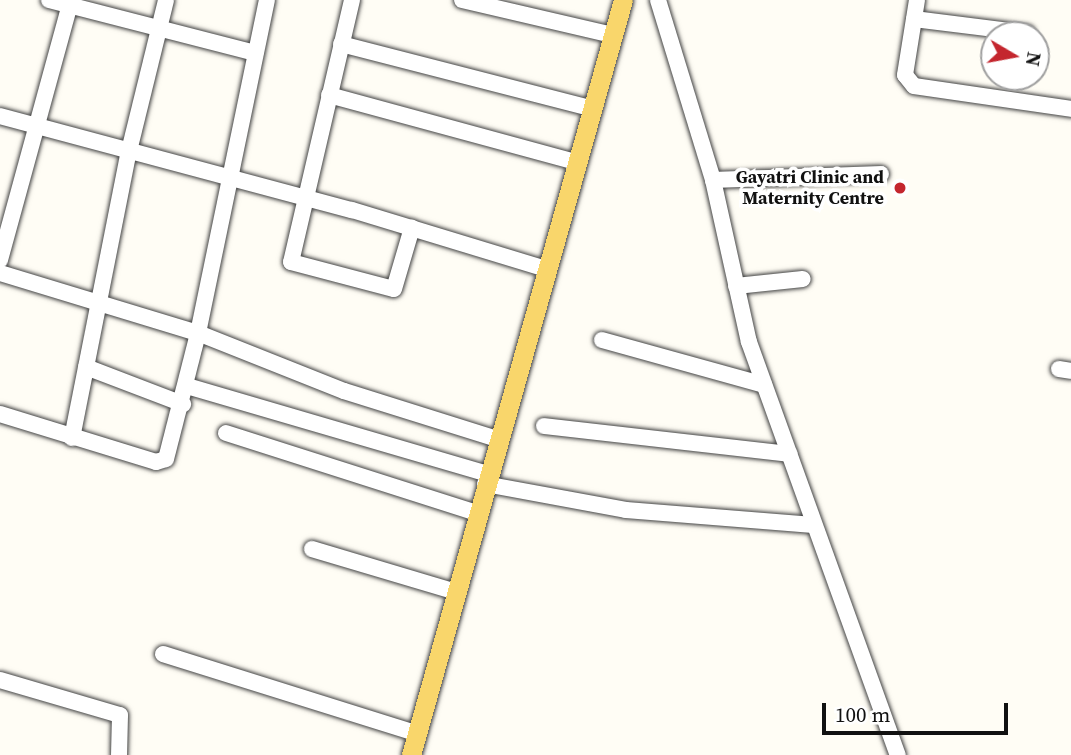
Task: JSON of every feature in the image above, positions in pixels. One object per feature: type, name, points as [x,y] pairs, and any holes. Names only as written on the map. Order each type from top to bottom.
[{"type":"main road","points":[[411,755],[590,107],[623,0]]},
{"type":"street","points":[[49,0],[71,3],[255,53]]},
{"type":"street","points":[[72,438],[128,151],[166,0]]},
{"type":"street","points":[[0,414],[156,462],[171,450],[187,386],[267,0]]},
{"type":"street","points":[[352,0],[290,250],[291,262],[302,269],[394,289],[411,228]]},
{"type":"street","points":[[462,0],[522,7],[612,35]]},
{"type":"street","points":[[658,0],[713,180],[736,286],[764,385],[898,755]]},
{"type":"street","points":[[917,0],[905,75],[914,86],[1071,109]]},
{"type":"street","points":[[0,260],[40,128],[71,3]]},
{"type":"street","points":[[914,19],[980,27]]},
{"type":"street","points":[[341,44],[590,107]]},
{"type":"street","points":[[329,95],[576,162]]},
{"type":"street","points":[[0,116],[229,181],[304,197],[545,269]]},
{"type":"street","points":[[713,180],[881,174]]},
{"type":"street","points":[[0,274],[198,333],[344,391],[498,439]]},
{"type":"street","points":[[736,286],[803,279]]},
{"type":"street","points":[[602,340],[764,385]]},
{"type":"street","points":[[86,367],[183,404]]},
{"type":"street","points":[[187,386],[486,479],[626,510],[813,525]]},
{"type":"street","points":[[544,426],[789,454]]},
{"type":"street","points":[[226,433],[477,513]]},
{"type":"street","points":[[312,548],[456,592]]},
{"type":"street","points":[[163,654],[415,733]]},
{"type":"street","points":[[0,680],[120,715],[119,755]]},
{"type":"place","name":"Gayatri Clinic and Maternity Centre","points":[[900,188]]}]
